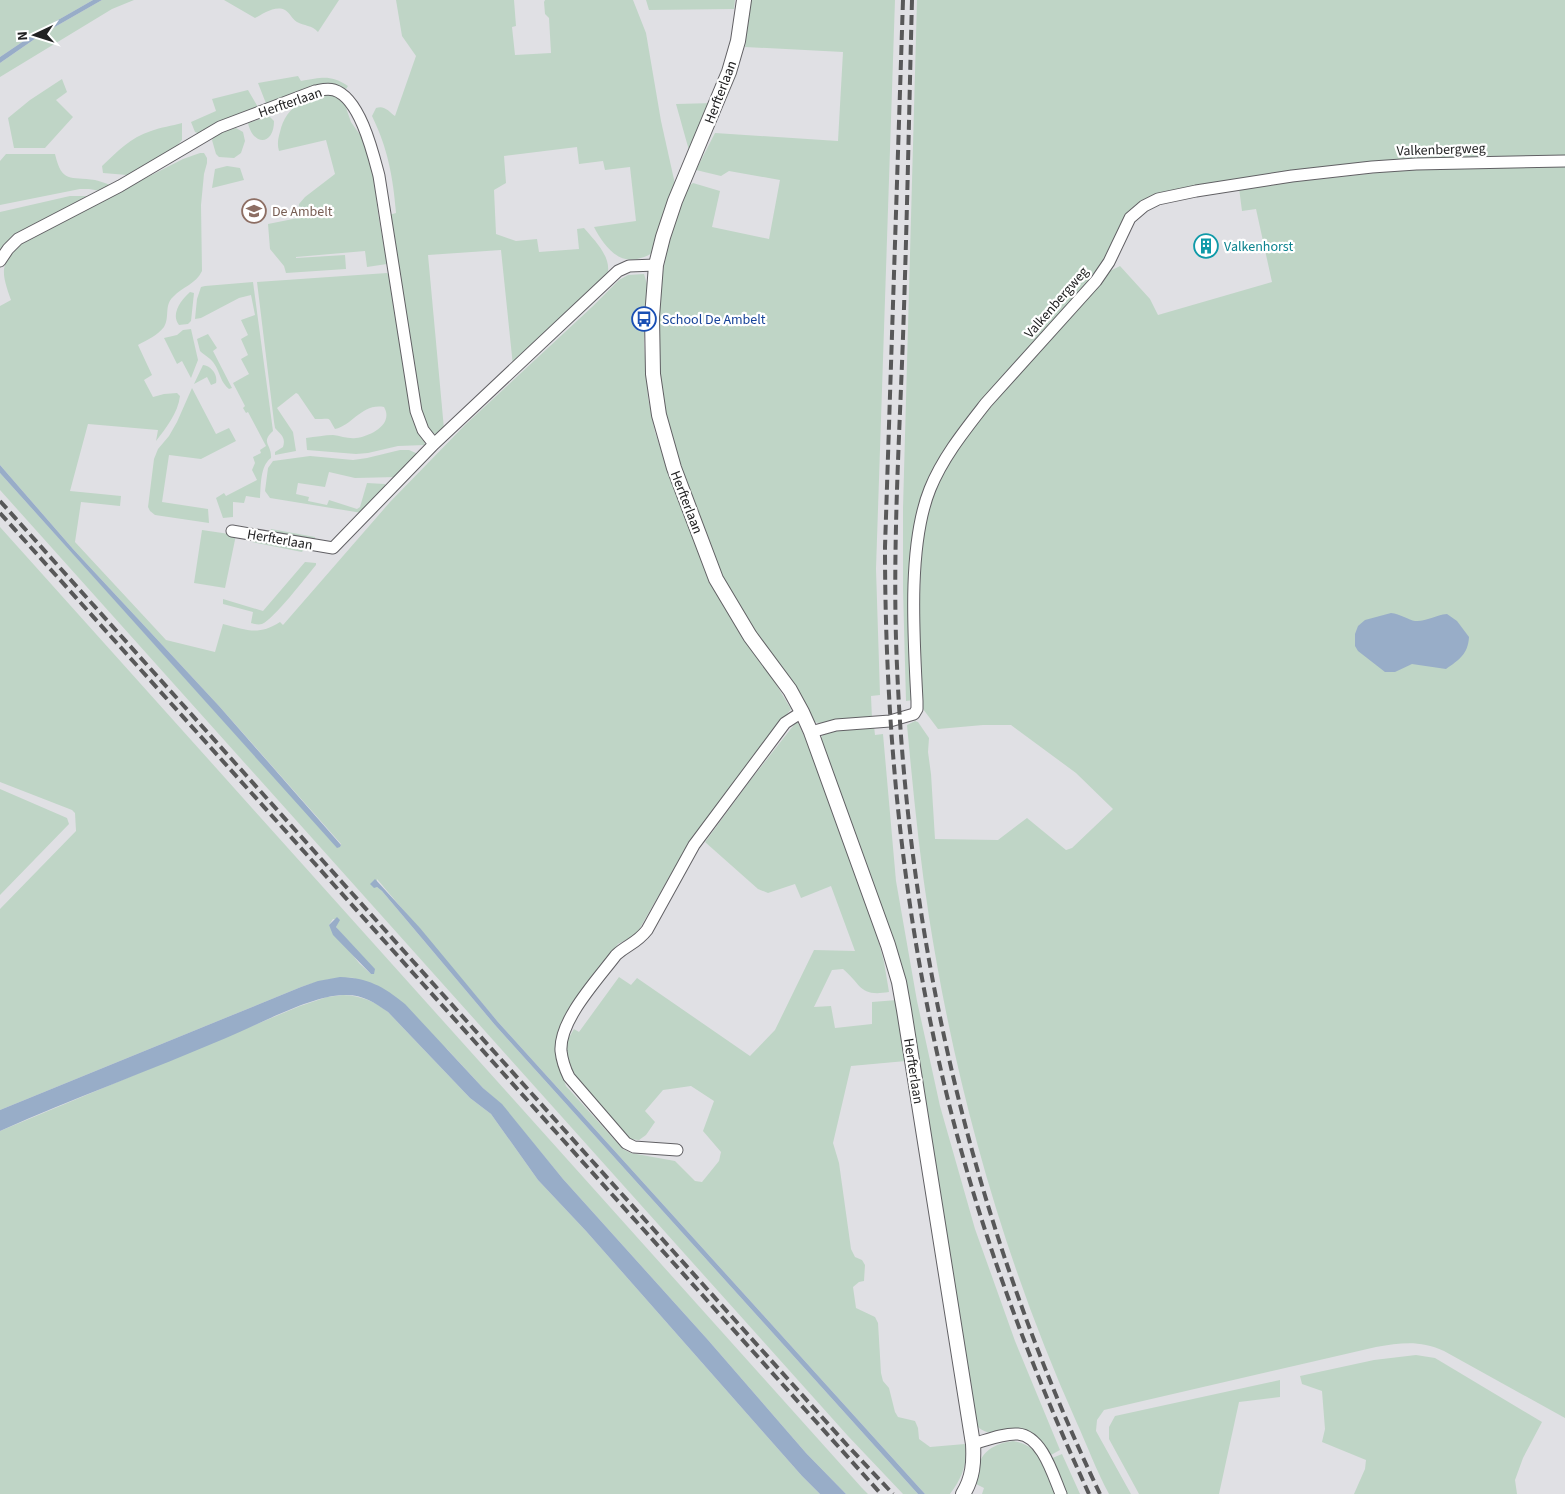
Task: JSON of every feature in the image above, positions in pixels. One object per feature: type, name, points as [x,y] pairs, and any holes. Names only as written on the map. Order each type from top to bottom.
[{"type":"street","name":"Herfterlaan","points":[[744,0],[738,41],[729,72],[675,201],[656,265],[652,317],[653,374],[659,415],[674,468],[716,579],[750,636],[778,672],[802,712],[811,732],[880,923],[899,982],[973,1444],[974,1464],[963,1494]]},
{"type":"street","name":"Herfterlaan","points":[[0,261],[8,249],[18,240],[120,186],[220,127],[315,91],[334,90],[342,94],[354,107],[372,149],[379,176],[416,411],[423,430],[434,444]]},
{"type":"street","name":"Valkenbergweg","points":[[811,732],[836,725],[890,721],[914,714],[917,709],[915,617],[918,540],[923,511],[930,489],[944,461],[970,424],[986,403],[1096,281],[1109,262],[1130,218],[1144,206],[1158,199],[1180,194],[1334,171],[1416,164],[1565,161]]},
{"type":"street","name":"Herfterlaan","points":[[232,531],[333,548],[434,444],[618,271],[629,266],[656,265]]},
{"type":"street","points":[[677,1150],[634,1147],[626,1144],[568,1077],[561,1050],[564,1034],[576,1009],[616,955],[639,940],[647,930],[694,845],[785,723],[802,712]]},
{"type":"street","points":[[973,1444],[1010,1434],[1026,1436],[1037,1444],[1042,1452],[1061,1494]]},
{"type":"green space","points":[[0,0],[93,0],[37,32],[0,57]]},
{"type":"green space","points":[[102,0],[134,0],[112,9],[0,77],[0,63],[39,36]]},
{"type":"green space","points":[[224,0],[339,0],[318,32],[297,22],[285,10],[273,9],[255,18]]},
{"type":"green space","points":[[396,0],[514,0],[516,26],[512,27],[515,55],[551,53],[549,18],[545,14],[545,0],[633,0],[646,33],[661,121],[675,184],[654,250],[647,256],[630,260],[611,251],[594,227],[636,221],[630,167],[605,170],[603,161],[579,164],[577,147],[504,156],[506,183],[494,190],[496,234],[516,241],[537,239],[539,252],[579,249],[577,229],[584,228],[598,244],[605,256],[608,269],[607,276],[513,366],[501,250],[428,255],[444,429],[436,434],[431,433],[423,422],[389,215],[396,213],[391,175],[386,152],[372,116],[376,108],[382,107],[395,116],[416,56],[402,36]]},
{"type":"green space","points":[[646,0],[735,0],[734,9],[649,10]]},
{"type":"green space","points":[[751,0],[895,0],[876,569],[880,695],[871,696],[872,719],[819,723],[814,722],[812,719],[720,577],[677,457],[662,402],[657,360],[659,293],[670,235],[689,186],[693,183],[720,191],[712,227],[769,239],[780,180],[729,171],[721,176],[696,170],[715,133],[838,141],[843,52],[745,47]]},
{"type":"green space","points":[[917,0],[1565,0],[1565,159],[1417,162],[1143,203],[1099,271],[1018,362],[923,499],[914,700],[906,701],[903,508]]},
{"type":"green space","points":[[298,76],[301,81],[330,78],[348,86],[346,89],[334,84],[267,106],[258,83]]},
{"type":"green space","points":[[62,79],[67,92],[56,100],[73,117],[45,148],[14,148],[8,118],[30,100]]},
{"type":"green space","points":[[248,90],[259,109],[200,134],[195,132],[191,122],[216,111],[212,99]]},
{"type":"green space","points":[[332,94],[344,102],[351,122],[363,139],[372,166],[387,264],[367,267],[365,251],[296,257],[345,255],[346,269],[286,273],[284,266],[270,249],[268,224],[298,218],[299,204],[305,197],[335,174],[326,140],[279,151],[279,135],[287,115],[292,109],[314,97]]},
{"type":"green space","points":[[714,103],[690,154],[676,104]]},
{"type":"green space","points":[[269,116],[274,121],[271,135],[267,139],[258,139],[254,136],[248,123]]},
{"type":"green space","points":[[182,123],[182,140],[173,150],[127,175],[103,173],[102,166],[131,141],[155,130]]},
{"type":"green space","points":[[236,128],[243,132],[245,141],[241,153],[234,158],[219,157],[216,154],[212,140],[222,131]]},
{"type":"green space","points":[[204,153],[207,158],[201,205],[202,271],[193,282],[170,300],[166,323],[162,330],[138,345],[152,375],[144,380],[153,397],[177,393],[180,396],[177,408],[156,441],[158,430],[88,424],[70,491],[121,496],[120,506],[81,502],[75,542],[166,640],[215,652],[223,624],[252,630],[265,629],[280,622],[283,625],[390,502],[465,425],[619,280],[628,275],[644,274],[647,284],[644,343],[648,398],[655,432],[672,483],[714,589],[761,659],[791,709],[703,824],[672,872],[636,935],[618,944],[574,1002],[558,1064],[566,1086],[623,1149],[631,1153],[675,1161],[695,1181],[702,1182],[719,1161],[721,1152],[703,1131],[714,1101],[691,1086],[663,1090],[645,1111],[655,1122],[646,1135],[639,1140],[629,1139],[571,1073],[566,1055],[567,1041],[574,1029],[579,1032],[619,977],[631,985],[637,978],[750,1056],[775,1030],[814,950],[855,951],[831,886],[801,898],[795,884],[768,893],[758,889],[705,842],[797,721],[809,746],[871,913],[884,962],[889,992],[872,993],[866,991],[843,969],[832,970],[814,1007],[831,1006],[835,1028],[872,1024],[872,1002],[897,1000],[906,1061],[851,1066],[833,1143],[839,1163],[851,1249],[855,1257],[862,1260],[865,1265],[864,1281],[859,1282],[853,1287],[856,1308],[875,1317],[878,1323],[881,1373],[883,1381],[889,1388],[898,1417],[915,1421],[919,1439],[930,1447],[965,1444],[965,1464],[958,1482],[950,1494],[925,1494],[498,1022],[377,879],[377,887],[495,1025],[918,1494],[903,1494],[848,1436],[0,490],[0,473],[337,847],[340,847],[341,844],[219,706],[73,549],[0,465],[0,306],[11,300],[4,274],[6,261],[24,240],[183,159]]},
{"type":"green space","points":[[6,154],[55,154],[61,170],[68,177],[95,180],[110,185],[101,191],[80,189],[0,205],[0,161]]},
{"type":"green space","points":[[227,166],[240,168],[244,180],[212,188],[215,169]]},
{"type":"green space","points":[[1565,166],[1565,1418],[1444,1351],[1426,1345],[1410,1343],[1376,1347],[1104,1410],[1097,1420],[1096,1431],[1131,1494],[1109,1494],[1050,1360],[1026,1299],[1005,1236],[968,1110],[940,982],[929,917],[919,845],[907,725],[915,721],[918,722],[929,738],[928,752],[935,839],[998,840],[1027,818],[1066,850],[1072,848],[1113,809],[1076,773],[1011,725],[983,725],[938,729],[923,709],[919,647],[921,548],[926,514],[933,493],[958,446],[1110,271],[1120,266],[1150,299],[1158,315],[1272,282],[1256,209],[1242,211],[1239,188],[1421,168]]},
{"type":"green space","points":[[70,196],[86,196],[87,199],[0,254],[0,212]]},
{"type":"green space","points":[[387,273],[389,275],[413,421],[424,439],[425,445],[398,446],[356,454],[307,450],[306,438],[333,435],[353,438],[368,435],[383,424],[386,419],[386,413],[384,407],[370,408],[335,429],[329,419],[315,419],[296,393],[277,408],[293,432],[296,451],[275,455],[275,452],[283,447],[284,441],[275,428],[257,282]]},
{"type":"green space","points":[[253,282],[273,431],[267,438],[271,458],[267,461],[263,471],[260,498],[246,496],[244,503],[233,502],[233,517],[223,518],[216,498],[224,493],[226,496],[257,480],[252,470],[255,463],[253,457],[261,453],[260,450],[266,446],[248,412],[246,413],[243,408],[245,406],[233,383],[249,374],[241,359],[248,355],[241,339],[248,335],[241,320],[255,315],[251,295],[239,298],[201,318],[195,319],[197,299],[201,287]]},
{"type":"green space","points":[[190,292],[194,293],[191,321],[188,324],[179,325],[176,312]]},
{"type":"green space","points":[[191,329],[198,360],[191,378],[182,361],[177,364],[164,338],[177,335],[183,330]]},
{"type":"green space","points":[[208,334],[217,348],[213,351],[232,388],[226,387],[217,368],[200,351],[197,339]]},
{"type":"green space","points":[[203,365],[213,371],[216,383],[211,385],[207,377],[194,384]]},
{"type":"green space","points":[[192,388],[216,434],[229,428],[236,441],[201,459],[169,455],[162,502],[208,509],[209,523],[155,515],[148,507],[154,459],[158,449],[169,436],[177,422]]},
{"type":"green space","points":[[400,450],[409,450],[418,454],[397,477],[355,478],[329,472],[325,487],[298,483],[296,494],[309,497],[308,501],[327,505],[329,500],[357,509],[360,507],[367,483],[385,484],[386,487],[362,513],[270,498],[265,491],[268,468],[273,461],[310,456],[353,460]]},
{"type":"green space","points":[[0,527],[868,1494],[846,1494],[806,1453],[708,1340],[563,1179],[502,1105],[483,1088],[447,1049],[354,978],[327,980],[301,987],[0,1110],[0,909],[76,831],[75,813],[72,810],[0,782]],"holes":[[[333,919],[339,920],[336,927],[374,974],[371,974],[359,963],[329,925]]]},
{"type":"green space","points":[[271,529],[315,537],[316,542],[269,534]]},
{"type":"green space","points":[[202,530],[236,535],[225,588],[194,583]]},
{"type":"green space","points":[[253,538],[303,547],[304,549],[302,552],[252,542]]},
{"type":"green space","points":[[305,562],[316,563],[316,565],[282,606],[262,624],[251,623],[253,612],[223,604],[223,599],[263,611]]},
{"type":"green space","points":[[874,726],[875,735],[883,734],[896,881],[917,1001],[940,1106],[975,1229],[1015,1341],[1060,1450],[1049,1456],[1040,1441],[1030,1432],[1021,1429],[994,1433],[985,1431],[977,1426],[909,1012],[820,740],[828,731]]},
{"type":"green space","points":[[0,789],[67,818],[69,824],[0,895]]},
{"type":"green space","points":[[343,995],[367,1000],[388,1012],[470,1098],[491,1114],[538,1180],[586,1231],[820,1494],[0,1494],[0,1131],[300,1006],[327,997]]},
{"type":"green space","points":[[1416,1355],[1435,1358],[1542,1422],[1523,1458],[1515,1480],[1517,1494],[1354,1494],[1365,1469],[1366,1460],[1322,1442],[1325,1429],[1322,1391],[1302,1384],[1300,1376],[1374,1360]]},
{"type":"green space","points":[[1280,1380],[1280,1397],[1239,1402],[1219,1494],[1139,1494],[1109,1439],[1109,1427],[1115,1416]]},
{"type":"green space","points":[[1013,1441],[1028,1446],[1039,1457],[1056,1494],[982,1494],[984,1488],[976,1484],[981,1459],[992,1448],[1002,1443]]},
{"type":"green space","points":[[1062,1454],[1080,1494],[1066,1494],[1050,1459]]},
{"type":"water","points":[[93,0],[102,0],[39,36],[0,63],[0,57],[37,32]]},
{"type":"water","points":[[0,465],[73,549],[219,706],[341,845],[340,847],[337,848],[0,473]]},
{"type":"water","points":[[1391,613],[1415,621],[1447,614],[1457,621],[1469,637],[1467,648],[1459,659],[1446,669],[1412,664],[1395,672],[1385,672],[1358,651],[1355,646],[1355,634],[1358,626],[1365,620]]},
{"type":"water","points":[[375,879],[420,928],[498,1022],[925,1494],[918,1494],[495,1025],[382,891],[370,884]]},
{"type":"water","points":[[337,917],[340,920],[336,927],[375,969],[374,974],[371,974],[333,935],[329,925]]},
{"type":"water","points":[[340,977],[359,979],[375,984],[390,992],[405,1004],[483,1088],[502,1104],[563,1179],[708,1340],[806,1453],[846,1494],[820,1494],[802,1476],[586,1231],[538,1180],[491,1114],[470,1098],[388,1012],[367,999],[343,995],[315,1000],[0,1131],[0,1110],[301,987],[318,981]]},
{"type":"railway","points":[[903,0],[885,547],[889,703],[895,781],[904,858],[928,1012],[965,1164],[1005,1290],[1053,1413],[1089,1494]]},
{"type":"railway","points":[[912,0],[895,584],[897,666],[904,774],[916,880],[934,986],[956,1090],[984,1194],[1018,1295],[1056,1396],[1100,1494]]},
{"type":"railway","points":[[0,501],[893,1494]]},
{"type":"railway","points":[[0,513],[881,1494]]},
{"type":"place","name":"De Ambelt","points":[[254,211]]},
{"type":"place","name":"Valkenhorst","points":[[1206,246]]},
{"type":"place","name":"School De Ambelt","points":[[644,319]]}]
